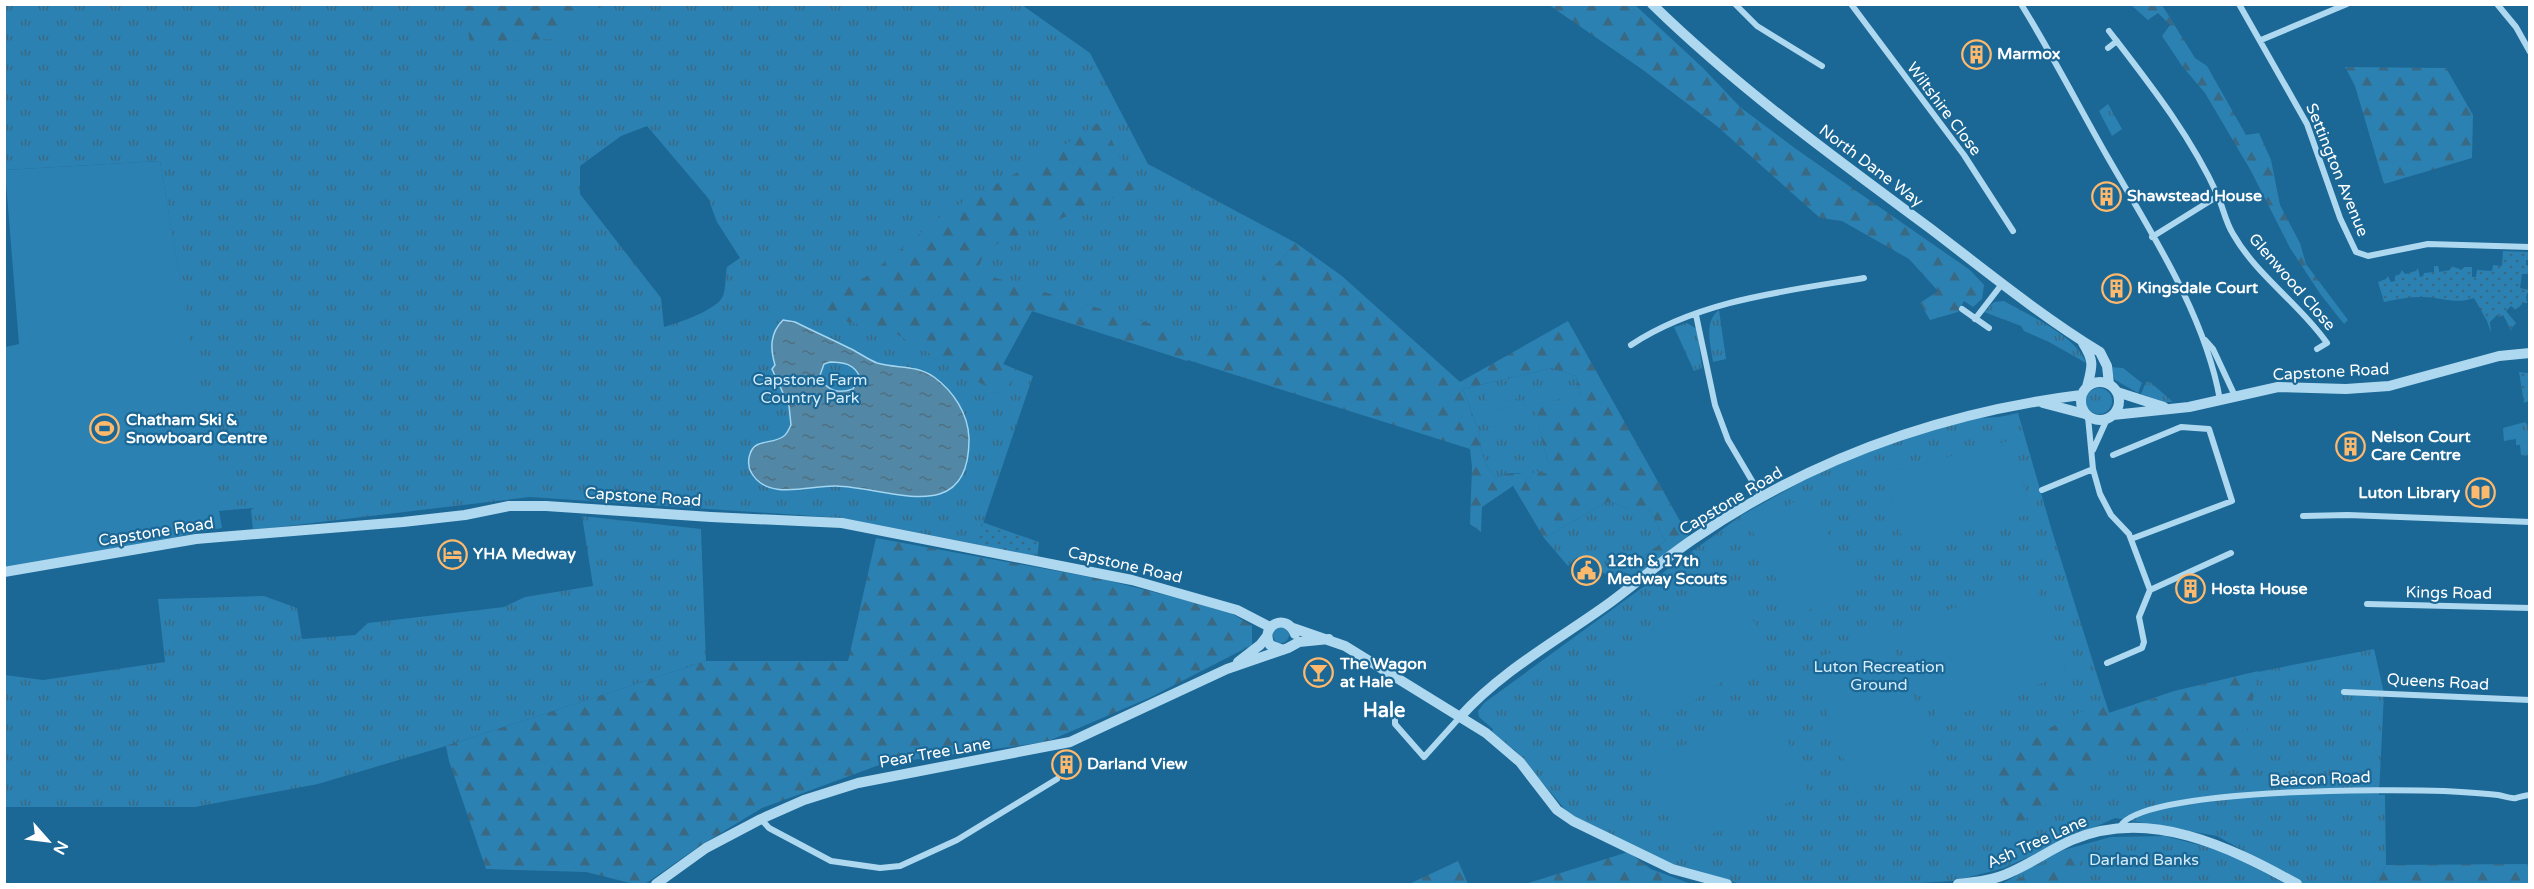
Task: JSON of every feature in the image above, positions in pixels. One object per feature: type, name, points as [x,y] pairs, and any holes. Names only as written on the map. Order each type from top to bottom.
[{"type":"street","name":"North Dane Way","points":[[1652,4],[1737,82],[1859,177],[2002,284],[2100,352],[2107,366],[2113,388]]},
{"type":"street","points":[[1736,4],[1757,26],[1822,66]]},
{"type":"street","name":"Wiltshire Close","points":[[1851,4],[1964,155],[2013,231]]},
{"type":"street","points":[[2021,4],[2194,314],[2205,340],[2218,384],[2220,400]]},
{"type":"street","points":[[2240,4],[2261,40],[2347,4]]},
{"type":"street","points":[[2496,4],[2516,27],[2529,52]]},
{"type":"street","name":"Glenwood Close","points":[[2109,32],[2145,77],[2201,159],[2232,233],[2251,260],[2313,324],[2327,343],[2317,349]]},
{"type":"street","name":"Settington Avenue","points":[[2261,40],[2307,124],[2340,218],[2356,252],[2370,255],[2428,244],[2529,247]]},
{"type":"street","points":[[2108,48],[2117,41]]},
{"type":"street","points":[[2152,237],[2218,196]]},
{"type":"street","points":[[1631,345],[1652,332],[1745,299],[1864,278]]},
{"type":"street","points":[[1975,319],[2002,284]]},
{"type":"street","points":[[1962,309],[1989,328]]},
{"type":"street","points":[[1696,315],[1715,405],[1728,440],[1761,496]]},
{"type":"street","points":[[2081,340],[2092,356],[2092,367],[2081,406],[2087,415],[2088,433],[2093,450],[2093,470],[2106,506],[2131,539],[2150,590],[2139,617],[2144,642],[2142,648],[2107,663]]},
{"type":"street","points":[[2205,340],[2213,349],[2235,396]]},
{"type":"street","name":"Capstone Road","points":[[2110,417],[2189,407],[2278,387],[2346,389],[2389,386],[2499,356],[2529,353]]},
{"type":"street","points":[[2084,391],[2094,383],[2113,388],[2119,404],[2093,450]]},
{"type":"street","name":"Capstone Road","points":[[2113,388],[2167,408]]},
{"type":"street","name":"Capstone Road","points":[[1460,717],[1480,694],[1610,603],[1698,535],[1761,496],[1874,444],[1938,424],[2084,391]]},
{"type":"street","name":"Capstone Road","points":[[2034,402],[2065,407],[2087,415]]},
{"type":"street","points":[[2087,415],[2101,420],[2110,417]]},
{"type":"street","points":[[2113,455],[2181,427],[2210,429],[2232,501],[2131,539]]},
{"type":"street","points":[[2042,490],[2093,470]]},
{"type":"street","name":"Capstone Road","points":[[4,572],[196,540],[403,522],[465,515],[510,506],[546,506],[842,523],[1132,580],[1238,610],[1268,632]]},
{"type":"street","points":[[2303,516],[2348,515],[2529,522]]},
{"type":"street","points":[[2150,590],[2231,553]]},
{"type":"street","name":"Kings Road","points":[[2367,604],[2529,608]]},
{"type":"street","points":[[1329,639],[1299,642],[1287,647],[1274,648],[1268,632],[1281,622],[1293,628],[1329,639],[1345,646],[1504,746],[1520,762],[1557,810],[1573,821],[1672,869],[1727,885]]},
{"type":"street","points":[[1287,647],[1295,636],[1293,628]]},
{"type":"street","name":"Pear Tree Lane","points":[[1227,669],[1250,653],[1268,632]]},
{"type":"street","name":"Pear Tree Lane","points":[[656,885],[706,848],[761,819],[804,800],[858,783],[1070,742],[1227,669],[1287,647]]},
{"type":"street","name":"Queens Road","points":[[2344,692],[2529,700]]},
{"type":"street","points":[[1395,708],[1395,724],[1424,757],[1460,717]]},
{"type":"street","points":[[761,819],[769,828],[831,861],[880,868],[900,866],[957,840],[1057,779]]},
{"type":"street","name":"Beacon Road","points":[[2118,829],[2124,820],[2133,814],[2211,798],[2333,790],[2443,791],[2514,798],[2529,795]]},
{"type":"street","name":"Ash Tree Lane","points":[[1958,885],[2001,876],[2071,840],[2092,832],[2118,829],[2165,831],[2204,840],[2249,858],[2297,885]]},
{"type":"green space","points":[[462,4],[604,5],[578,20],[562,35],[553,39],[515,40],[471,51]]},
{"type":"green space","name":"Capstone Farm Country Park","points":[[4,5],[1022,5],[1090,53],[1148,164],[1296,243],[1187,361],[1032,311],[1003,364],[1033,376],[976,544],[842,518],[530,497],[253,530],[251,510],[254,508],[218,511],[160,161],[5,170]],"holes":[[[647,126],[708,198],[717,222],[740,258],[727,267],[724,293],[719,301],[696,315],[664,327],[661,298],[580,194],[580,166],[621,136]]]},
{"type":"green space","points":[[1549,5],[1635,5],[1703,68],[1740,107],[1796,149],[1970,270],[1984,285],[1982,299],[1973,307],[1964,301],[1958,312],[1930,320],[1920,303],[1938,291],[1909,259],[1842,221],[1820,218],[1718,127],[1643,70]]},
{"type":"green space","points":[[2131,5],[2162,5],[2195,58],[2207,66],[2246,135],[2259,133],[2271,160],[2280,205],[2300,243],[2306,264],[2348,320],[2344,324],[2321,295],[2290,248],[2251,171],[2205,93],[2182,66],[2162,36],[2170,25],[2158,13],[2148,20]]},
{"type":"green space","points":[[2345,67],[2446,68],[2473,115],[2472,158],[2384,184],[2355,86]]},
{"type":"green space","points":[[2108,104],[2122,129],[2112,136],[2099,111]]},
{"type":"green space","points":[[1102,120],[1135,189],[987,248],[976,272],[1189,335],[1187,360],[1032,311],[1003,364],[1014,369],[1011,386],[997,393],[895,333],[820,315],[815,309],[830,297],[869,275],[949,210],[1056,151]]},
{"type":"green space","name":"Chatham Ski & Snowboard Centre","points":[[160,161],[222,528],[5,570],[5,347],[19,344],[5,170]]},
{"type":"green space","points":[[1296,243],[1342,276],[1460,382],[1568,321],[1689,537],[1622,589],[1612,578],[1665,541],[1649,508],[1627,508],[1609,501],[1544,538],[1513,486],[1482,507],[1481,532],[1470,524],[1472,467],[1470,449],[1187,360]],"holes":[[[1552,368],[1576,376],[1580,395],[1536,409],[1535,420],[1538,422],[1547,460],[1561,468],[1553,476],[1539,471],[1527,474],[1507,474],[1496,478],[1484,458],[1480,435],[1463,389]]]},
{"type":"green space","points":[[2503,251],[2529,252],[2529,260],[2526,260],[2526,265],[2529,266],[2528,274],[2522,274],[2520,288],[2529,290],[2526,296],[2527,303],[2523,303],[2516,310],[2511,306],[2506,311],[2516,323],[2511,329],[2512,332],[2503,315],[2499,317],[2497,315],[2490,322],[2491,333],[2474,298],[2454,301],[2417,297],[2384,302],[2378,282],[2388,276],[2391,282],[2395,281],[2395,276],[2402,270],[2405,274],[2416,271],[2418,268],[2420,277],[2424,273],[2434,272],[2434,266],[2439,266],[2439,272],[2450,270],[2451,266],[2462,270],[2463,267],[2472,267],[2472,277],[2476,277],[2477,270],[2492,271],[2493,265],[2502,266]]},
{"type":"green space","points":[[2004,301],[2062,335],[2081,353],[2086,363],[2024,331],[2021,326],[1984,312],[1994,302]]},
{"type":"green space","points":[[1719,310],[1726,359],[1713,362],[1710,327],[1714,315]]},
{"type":"green space","points":[[1687,323],[1697,329],[1702,368],[1694,371],[1674,327]]},
{"type":"green space","points":[[2109,367],[2123,368],[2142,383],[2138,393],[2115,380]]},
{"type":"green space","points":[[1552,368],[1576,376],[1580,395],[1538,422],[1547,460],[1562,468],[1553,477],[1539,472],[1512,473],[1496,478],[1484,458],[1480,435],[1463,389]]},
{"type":"green space","points":[[2519,372],[2529,373],[2529,401],[2524,403]]},
{"type":"green space","points":[[1568,380],[1572,396],[1541,404],[1537,388]]},
{"type":"green space","points":[[1515,382],[1519,398],[1488,406],[1484,390]]},
{"type":"green space","points":[[2146,382],[2150,382],[2173,402],[2164,402],[2141,394]]},
{"type":"green space","points":[[2099,388],[2108,392],[2112,401],[2108,410],[2099,414],[2090,410],[2086,401],[2090,392]]},
{"type":"green space","points":[[1524,404],[1527,419],[1494,428],[1491,412]]},
{"type":"green space","name":"Luton Recreation Ground","points":[[2018,413],[2109,713],[2174,691],[2374,649],[2384,693],[2379,795],[2385,795],[2386,865],[2373,884],[2304,884],[2217,836],[2115,818],[2004,868],[1953,881],[1903,884],[1738,883],[1678,868],[1568,813],[1516,751],[1492,733],[1493,729],[1479,717],[1478,711],[1484,703],[1742,515],[1812,476],[1883,445],[1965,419],[1999,417]]},
{"type":"green space","points":[[2525,422],[2529,427],[2529,456],[2521,455],[2520,445],[2516,445],[2516,439],[2504,441],[2503,428]]},
{"type":"green space","points":[[2012,440],[2031,514],[1905,548],[1885,473]]},
{"type":"green space","points":[[1809,495],[1855,587],[1795,617],[1749,524]]},
{"type":"green space","points":[[1609,501],[1627,508],[1649,508],[1665,541],[1612,578],[1577,557],[1568,566],[1544,538]]},
{"type":"green space","points":[[582,516],[701,529],[706,661],[446,746],[318,784],[195,807],[5,807],[5,675],[43,680],[165,662],[158,599],[264,596],[297,608],[302,639],[355,635],[368,623],[504,607],[525,597],[593,586]]},
{"type":"green space","points":[[982,522],[1039,542],[1037,559],[976,544]]},
{"type":"green space","points":[[876,538],[1106,580],[1228,611],[1252,626],[1252,645],[1149,698],[1046,742],[882,764],[762,808],[701,845],[645,884],[634,884],[586,872],[486,869],[446,746],[706,661],[848,661]]},
{"type":"green space","points":[[2033,578],[2067,674],[1938,722],[1905,626]]},
{"type":"green space","points":[[1727,581],[1772,649],[1657,725],[1611,658]]},
{"type":"green space","points":[[1281,627],[1287,629],[1289,635],[1287,641],[1281,643],[1275,641],[1273,635],[1275,629]]},
{"type":"green space","points":[[1887,630],[1940,760],[1856,793],[1808,662]]},
{"type":"green space","points":[[2258,671],[2246,739],[2246,775],[2172,783],[2123,747],[2018,825],[1979,764],[2105,700],[2109,713],[2173,692]]},
{"type":"green space","points":[[1775,708],[1809,794],[1682,846],[1647,760]]},
{"type":"green space","name":"Darland Banks","points":[[2165,836],[2222,851],[2286,884],[2002,884],[2056,852],[2111,837]]},
{"type":"green space","points":[[1628,852],[1651,869],[1691,884],[1525,884]]},
{"type":"green space","points":[[2082,858],[2073,884],[2006,884],[2036,871],[2053,859]]},
{"type":"green space","points":[[1458,861],[1468,884],[1409,884]]},
{"type":"green space","points":[[2529,864],[2529,884],[2373,884],[2386,865]]},
{"type":"water","points":[[783,320],[795,322],[877,363],[920,370],[941,383],[958,403],[968,429],[966,466],[956,484],[941,493],[923,496],[836,486],[778,489],[767,487],[758,481],[749,465],[752,449],[784,436],[791,425],[789,406],[772,369],[775,365],[772,341]],"holes":[[[844,363],[855,369],[860,377],[853,389],[834,390],[826,386],[819,378],[824,364]]]},
{"type":"place","name":"Marmox","points":[[1976,54]]},
{"type":"place","name":"Shawstead House","points":[[2106,196]]},
{"type":"place","name":"Kingsdale Court","points":[[2116,288]]},
{"type":"place","name":"Chatham Ski & Snowboard Centre","points":[[105,429]]},
{"type":"place","name":"Nelson Court Care Centre","points":[[2350,446]]},
{"type":"place","name":"Luton Library","points":[[2481,493]]},
{"type":"place","name":"YHA Medway","points":[[452,554]]},
{"type":"place","name":"12th & 17th Medway Scouts","points":[[1586,570]]},
{"type":"place","name":"Hosta House","points":[[2190,589]]},
{"type":"place","name":"The Wagon at Hale","points":[[1319,673]]},
{"type":"place","name":"Darland View","points":[[1066,764]]},
{"type":"district","name":"Hale","points":[[1384,711]]}]
